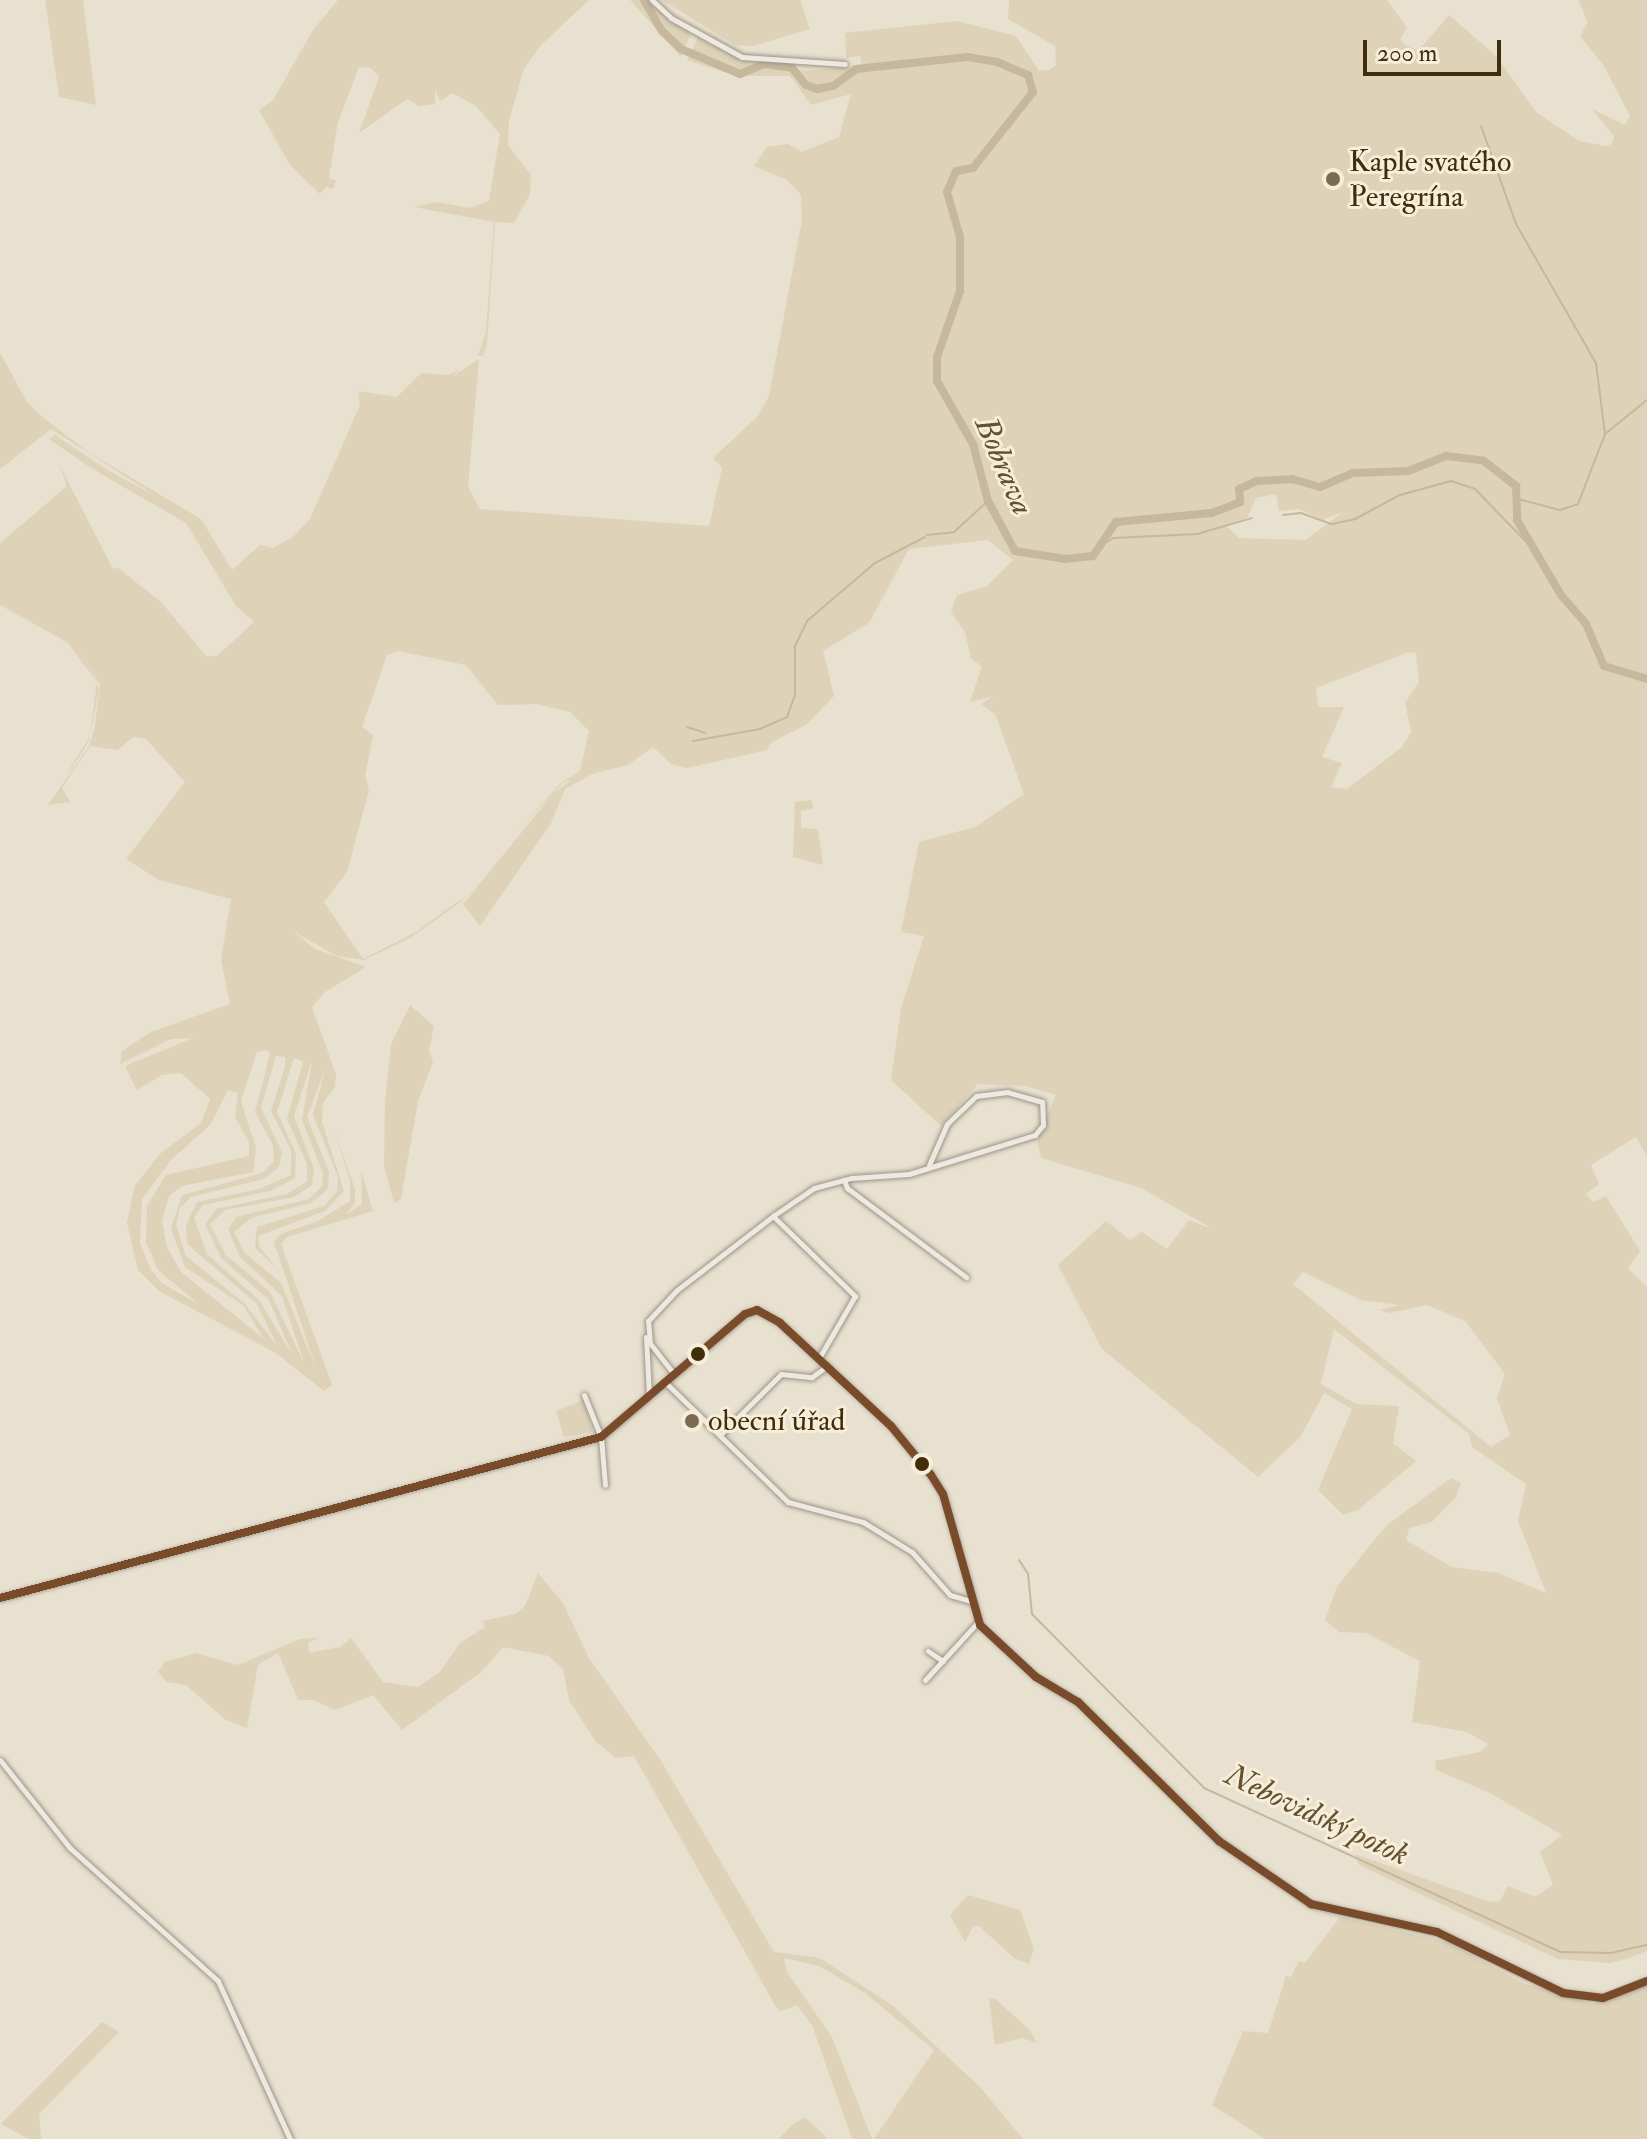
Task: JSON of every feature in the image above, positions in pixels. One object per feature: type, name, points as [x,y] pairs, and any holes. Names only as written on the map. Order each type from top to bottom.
[{"type":"street","points":[[652,0],[671,18],[742,57],[845,64]]},
{"type":"street","points":[[649,1396],[644,1373],[648,1321],[677,1290],[773,1216],[814,1188],[844,1180],[901,1176],[1035,1135],[1043,1125],[1042,1102],[1008,1092],[976,1096],[947,1124],[929,1165]]},
{"type":"street","points":[[844,1180],[847,1188],[966,1277]]},
{"type":"street","points":[[773,1216],[855,1296],[819,1358]]},
{"type":"street","points":[[0,1598],[601,1437],[745,1314],[757,1310],[819,1358],[891,1426],[943,1494],[978,1622],[1036,1677],[1078,1702],[1213,1836],[1307,1902],[1437,1932],[1529,1980],[1581,1998],[1608,1997],[1647,1981]]},
{"type":"street","points":[[647,1332],[674,1374]]},
{"type":"street","points":[[720,1435],[723,1426],[781,1374],[812,1377],[827,1366]]},
{"type":"street","points":[[665,1382],[788,1502],[863,1522],[912,1552],[950,1595],[971,1601]]},
{"type":"street","points":[[584,1395],[601,1437],[605,1485]]},
{"type":"street","points":[[925,1680],[978,1622]]},
{"type":"street","points":[[928,1651],[943,1661]]},
{"type":"street","points":[[0,1760],[70,1848],[218,1981],[290,2139]]},
{"type":"shaded area","points":[[45,0],[83,0],[96,105],[59,97]]},
{"type":"shaded area","points":[[338,0],[589,0],[541,45],[524,69],[509,121],[508,145],[531,175],[530,194],[514,223],[495,222],[487,344],[483,356],[478,356],[486,332],[494,222],[414,207],[436,202],[470,208],[489,201],[500,134],[476,106],[452,93],[441,101],[435,90],[435,104],[419,106],[407,99],[359,133],[379,77],[371,68],[359,67],[338,122],[329,178],[336,181],[333,189],[326,187],[320,194],[290,165],[259,110],[273,100],[313,30]]},
{"type":"shaded area","points":[[630,0],[648,0],[691,34],[681,57]]},
{"type":"shaded area","points":[[662,0],[800,0],[810,29],[753,46],[735,45]]},
{"type":"shaded area","points":[[1009,0],[1387,0],[1407,27],[1400,40],[1405,45],[1418,51],[1449,15],[1496,56],[1537,113],[1579,141],[1606,146],[1612,144],[1614,136],[1592,109],[1625,125],[1630,116],[1604,66],[1580,36],[1588,22],[1578,0],[1647,0],[1647,1156],[1636,1137],[1591,1165],[1599,1184],[1586,1194],[1593,1202],[1606,1196],[1640,1251],[1628,1268],[1647,1287],[1647,1951],[1609,1963],[1558,1959],[1359,1865],[1355,1854],[1490,1902],[1500,1901],[1508,1886],[1535,1897],[1553,1885],[1540,1852],[1562,1835],[1490,1793],[1436,1770],[1435,1761],[1480,1752],[1488,1744],[1467,1732],[1412,1722],[1420,1661],[1366,1633],[1339,1632],[1325,1620],[1337,1587],[1387,1525],[1451,1478],[1461,1483],[1456,1497],[1432,1522],[1409,1528],[1406,1540],[1452,1567],[1498,1573],[1546,1593],[1518,1521],[1526,1484],[1472,1447],[1469,1434],[1334,1329],[1321,1384],[1356,1404],[1399,1406],[1393,1443],[1416,1461],[1358,1510],[1343,1515],[1318,1490],[1352,1409],[1324,1393],[1301,1436],[1258,1477],[1102,1349],[1058,1265],[1106,1221],[1130,1240],[1142,1232],[1167,1249],[1189,1220],[1213,1229],[1141,1188],[1041,1158],[1037,1138],[1056,1095],[1025,1086],[978,1084],[941,1126],[891,1080],[901,1008],[924,936],[901,932],[919,842],[975,827],[1024,794],[995,714],[981,704],[993,696],[970,702],[982,666],[971,659],[965,632],[951,612],[957,595],[987,586],[1013,560],[988,540],[909,549],[869,623],[823,651],[834,696],[806,725],[772,742],[767,750],[687,768],[671,764],[653,747],[628,765],[592,774],[565,789],[551,823],[480,926],[463,904],[553,794],[571,780],[564,782],[517,832],[556,788],[564,781],[580,771],[589,731],[570,712],[536,704],[498,705],[466,665],[398,651],[387,655],[362,727],[373,735],[365,776],[369,790],[347,872],[324,902],[363,959],[416,932],[465,897],[482,877],[462,901],[410,938],[364,960],[337,956],[293,931],[315,949],[366,967],[325,992],[312,1007],[336,1074],[335,1087],[323,1103],[322,1122],[344,1191],[325,1211],[258,1236],[259,1246],[276,1268],[255,1248],[257,1227],[324,1206],[337,1191],[338,1177],[313,1115],[326,1067],[307,1117],[329,1172],[328,1189],[311,1203],[251,1218],[234,1232],[245,1253],[281,1283],[317,1371],[274,1242],[281,1234],[318,1221],[350,1201],[350,1181],[335,1132],[355,1189],[355,1202],[346,1215],[362,1204],[361,1170],[373,1211],[287,1237],[281,1244],[332,1385],[324,1391],[276,1353],[159,1291],[138,1270],[127,1223],[135,1185],[161,1153],[201,1123],[210,1099],[181,1073],[162,1075],[137,1090],[125,1066],[193,1038],[171,1039],[120,1064],[122,1051],[151,1032],[230,1004],[221,960],[231,899],[159,880],[126,859],[185,782],[146,739],[134,737],[117,750],[90,746],[62,788],[70,802],[48,805],[89,746],[95,726],[100,685],[80,651],[96,681],[67,642],[0,605],[0,543],[67,486],[59,464],[113,569],[117,567],[161,602],[207,657],[218,655],[254,622],[236,606],[186,523],[91,468],[49,439],[55,435],[109,471],[156,496],[51,429],[0,469],[0,353],[27,402],[45,419],[88,452],[201,519],[232,570],[260,545],[273,548],[293,537],[310,519],[360,405],[358,391],[397,397],[421,373],[449,375],[459,369],[453,376],[479,359],[468,487],[480,509],[709,526],[722,468],[713,458],[758,416],[769,396],[802,220],[801,195],[787,180],[754,166],[767,147],[788,144],[802,152],[839,137],[851,94],[811,105],[790,76],[737,76],[687,60],[698,38],[743,60],[806,71],[862,65],[860,56],[846,58],[845,33],[957,21],[1016,36],[1039,71],[1056,65],[1055,46],[1008,19]],"holes":[[[1276,494],[1279,511],[1299,509],[1322,520],[1343,512],[1306,540],[1239,538],[1226,526],[1247,518],[1256,498]],[[1409,652],[1416,653],[1419,682],[1405,703],[1411,732],[1402,747],[1347,789],[1331,787],[1342,763],[1322,757],[1344,707],[1318,707],[1316,688]],[[266,1050],[270,1053],[255,1112],[273,1145],[274,1161],[262,1173],[182,1195],[171,1229],[185,1267],[243,1305],[263,1338],[181,1272],[167,1247],[162,1222],[169,1196],[182,1186],[253,1172],[256,1148],[241,1101],[257,1052]],[[276,1056],[285,1057],[285,1066],[271,1111],[291,1150],[291,1175],[259,1189],[197,1202],[186,1225],[187,1244],[256,1303],[278,1347],[244,1303],[186,1256],[176,1225],[180,1208],[191,1197],[264,1179],[279,1167],[282,1152],[261,1108]],[[294,1058],[303,1062],[287,1119],[307,1164],[307,1182],[286,1194],[216,1209],[205,1224],[221,1258],[269,1300],[293,1356],[259,1300],[207,1254],[194,1218],[203,1205],[270,1191],[295,1178],[296,1154],[277,1112]],[[312,1061],[302,1120],[323,1173],[322,1186],[309,1199],[236,1217],[228,1229],[240,1257],[282,1296],[304,1363],[270,1292],[226,1255],[210,1224],[225,1210],[294,1197],[312,1185],[314,1169],[294,1116]],[[228,1090],[238,1093],[235,1117],[249,1142],[249,1156],[166,1175],[147,1206],[146,1242],[158,1270],[200,1305],[162,1283],[151,1270],[140,1243],[142,1199],[171,1160],[210,1125]],[[1303,1272],[1361,1300],[1399,1305],[1380,1310],[1389,1313],[1427,1305],[1465,1321],[1505,1374],[1497,1398],[1510,1435],[1491,1447],[1293,1284]]]},
{"type":"shaded area","points":[[97,683],[99,689],[90,736]]},
{"type":"shaded area","points":[[90,736],[89,741],[66,775]]},
{"type":"shaded area","points":[[811,800],[814,808],[801,811],[801,828],[818,829],[823,865],[793,857],[795,802]]},
{"type":"shaded area","points":[[410,1005],[434,1026],[429,1051],[433,1062],[418,1101],[401,1199],[394,1203],[384,1166],[385,1102],[391,1044]]},
{"type":"shaded area","points":[[583,1400],[593,1432],[564,1437],[556,1411]]},
{"type":"shaded area","points":[[538,1573],[563,1603],[589,1658],[661,1761],[774,1952],[820,1958],[893,2006],[980,2087],[1023,2139],[874,2139],[934,2050],[865,1993],[819,1966],[784,1958],[787,1972],[832,2037],[872,2139],[852,2139],[812,2025],[797,2005],[781,2011],[776,2007],[634,1756],[616,1758],[596,1742],[569,1700],[563,1669],[549,1656],[503,1647],[481,1672],[402,1730],[373,1695],[335,1710],[314,1700],[298,1700],[278,1653],[258,1665],[247,1728],[226,1720],[186,1685],[167,1682],[158,1672],[165,1662],[196,1653],[238,1665],[300,1639],[319,1638],[308,1643],[309,1653],[340,1647],[351,1638],[383,1682],[418,1687],[439,1673],[460,1643],[485,1627],[483,1621],[515,1614],[525,1606]]},
{"type":"shaded area","points":[[968,1895],[1020,1910],[1034,1949],[1029,1964],[1014,1958],[979,1926],[973,1926],[965,1942],[950,1915]]},
{"type":"shaded area","points":[[1340,1917],[1447,1942],[1523,1983],[1593,2004],[1647,1985],[1647,2139],[1265,2139],[1212,2105],[1243,2031],[1268,2033],[1286,1976],[1291,1977],[1299,1961],[1305,1963]]},
{"type":"shaded area","points":[[994,1998],[1030,2030],[1037,2043],[1022,2038],[995,2045],[989,1999]]},
{"type":"shaded area","points":[[102,2022],[119,2032],[39,2114],[41,2139],[29,2139],[1,2124]]},
{"type":"shaded area","points":[[805,2117],[828,2139],[779,2139],[792,2125]]},
{"type":"waterway","name":"Bobrava","points":[[644,0],[662,31],[681,49],[740,74],[765,64],[792,68],[806,85],[817,89],[833,86],[856,69],[967,57],[997,62],[1028,75],[1033,92],[973,168],[956,171],[947,192],[960,237],[960,291],[937,357],[937,381],[973,444],[988,501],[1015,551],[1065,559],[1093,556],[1116,522],[1212,513],[1240,502],[1239,489],[1257,481],[1292,479],[1320,487],[1353,473],[1408,471],[1446,456],[1484,461],[1516,486],[1517,520],[1561,595],[1586,624],[1604,666],[1647,679]]},
{"type":"waterway","points":[[1481,126],[1516,224],[1596,363],[1605,434]]},
{"type":"waterway","points":[[1518,499],[1560,510],[1578,504],[1605,434],[1647,400]]},
{"type":"waterway","points":[[1283,515],[1301,513],[1332,524],[1355,519],[1400,495],[1451,481],[1475,489],[1532,548]]},
{"type":"waterway","points":[[927,535],[954,532],[988,501]]},
{"type":"waterway","points":[[1097,547],[1114,538],[1197,534],[1252,518]]},
{"type":"waterway","points":[[693,741],[760,729],[787,717],[795,695],[795,646],[807,621],[875,563],[925,537]]},
{"type":"waterway","points":[[687,727],[705,733]]},
{"type":"waterway","name":"Nebovidský potok","points":[[1019,1560],[1028,1574],[1032,1614],[1204,1788],[1561,1952],[1611,1953],[1647,1945]]},
{"type":"transit line","points":[[0,1598],[601,1437],[745,1314],[757,1310],[780,1323],[891,1426],[931,1475],[943,1494],[980,1625],[1036,1677],[1078,1702],[1219,1841],[1311,1904],[1437,1932],[1563,1993],[1603,1998],[1647,1981]]},
{"type":"place","name":"Kaple svatého Peregrína","points":[[1333,179]]},
{"type":"place","name":"obecní úřad","points":[[692,1421]]}]
